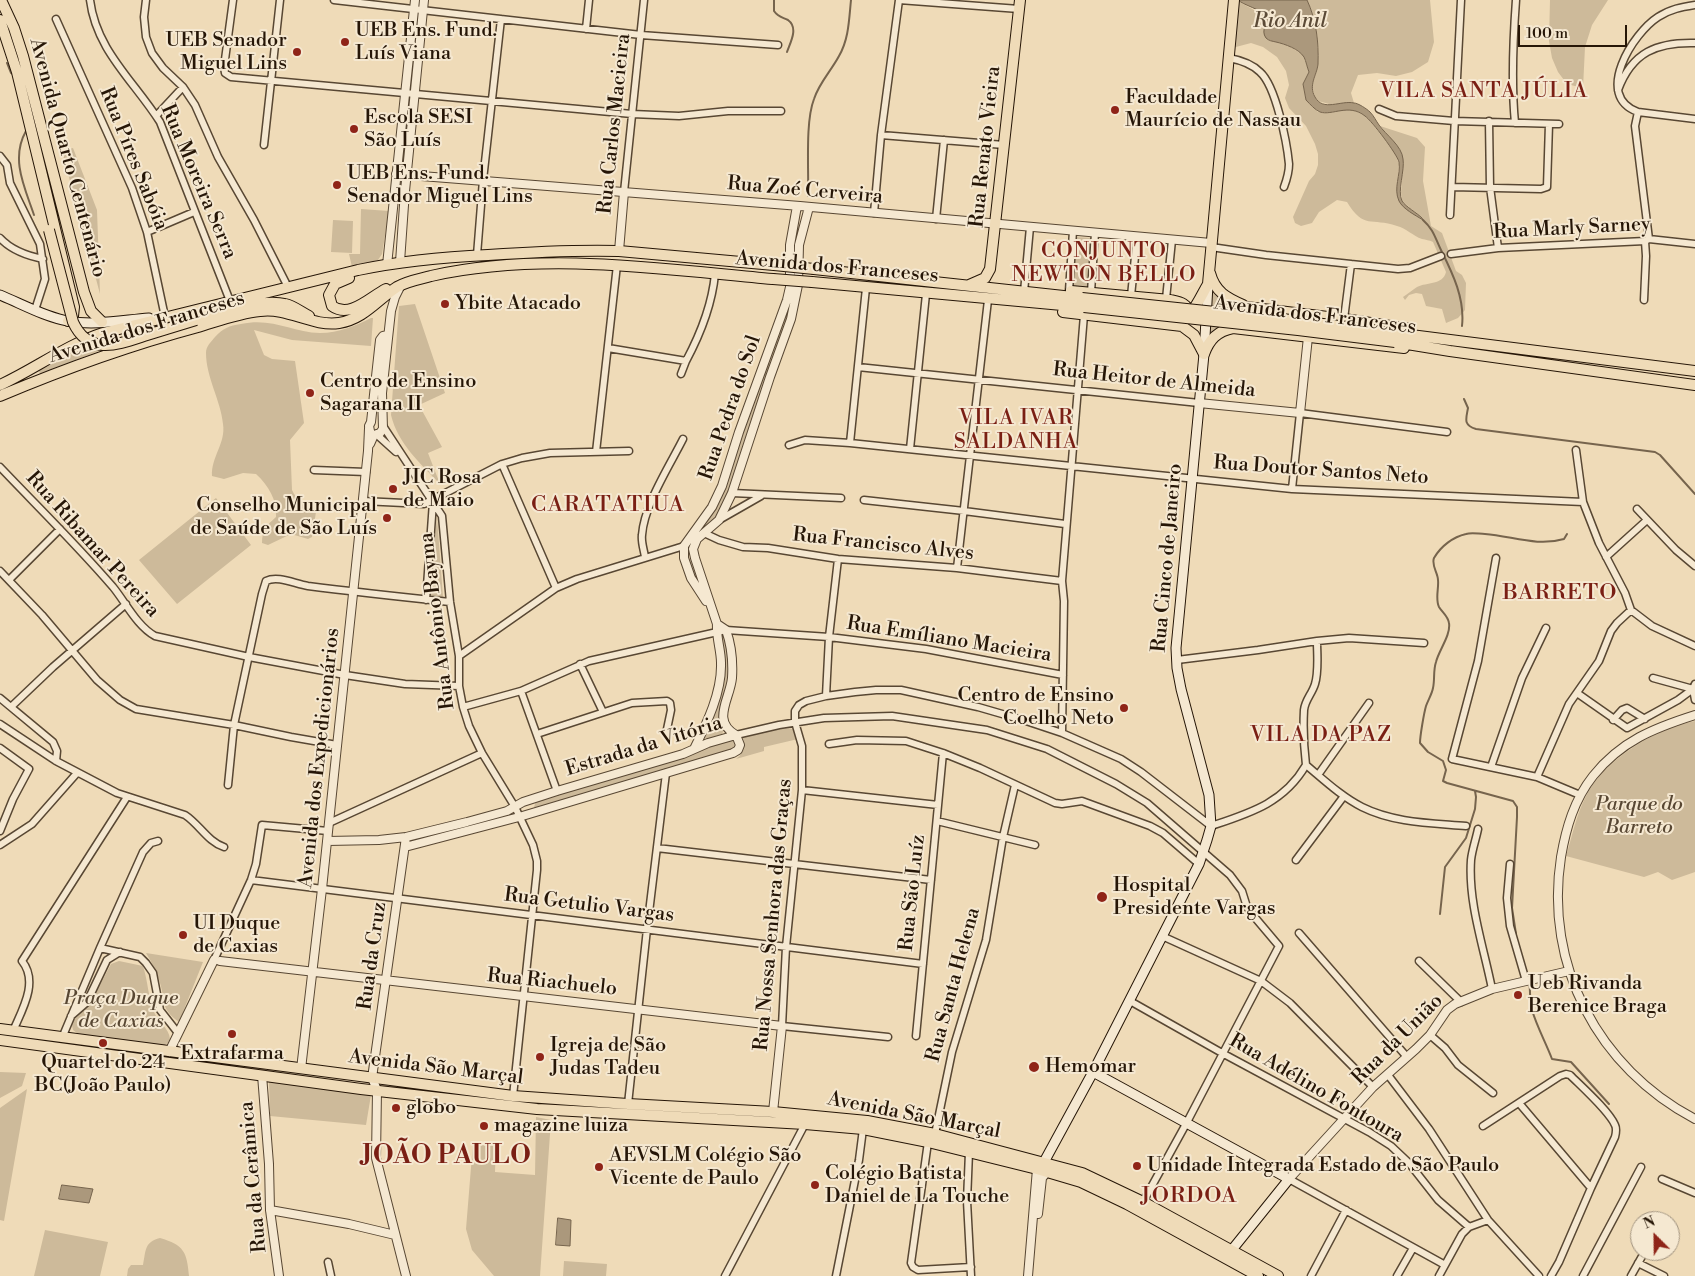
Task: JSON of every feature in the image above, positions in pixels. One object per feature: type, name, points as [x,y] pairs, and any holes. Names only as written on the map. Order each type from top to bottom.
[{"type":"main road","name":"Avenida Quarto Centenário","points":[[1,0],[21,48],[48,177],[74,307],[73,316],[68,321]]},
{"type":"main road","points":[[1170,324],[1179,322],[1187,317],[1208,284],[1234,0]]},
{"type":"main road","name":"Rua Renato Vieira","points":[[969,285],[985,278],[990,271],[1020,4]]},
{"type":"main road","name":"Avenida Quarto Centenário","points":[[0,20],[88,303],[94,314],[102,322]]},
{"type":"main road","points":[[48,177],[49,230],[73,322],[79,334],[89,342],[106,346],[120,344],[196,320],[271,302],[290,305],[326,324]]},
{"type":"main road","name":"Avenida dos Franceses","points":[[0,385],[84,340],[116,329],[387,264],[477,255],[577,251],[619,251],[969,285],[1024,292],[1085,303],[1298,330],[1465,341],[1695,371]]},
{"type":"main road","points":[[421,279],[385,289],[350,310],[336,309],[332,306],[329,298],[332,287],[343,280],[430,259]]},
{"type":"main road","name":"Avenida dos Franceses","points":[[0,396],[135,346],[251,312],[274,310],[326,324],[342,322],[356,318],[401,285],[456,272],[519,265],[617,265],[988,300],[1085,303]]},
{"type":"main road","points":[[1209,268],[1213,282],[1220,292],[1231,300],[1249,307]]},
{"type":"main road","name":"Rua Cinco de Janeiro","points":[[1043,1167],[1094,1072],[1199,864],[1211,826],[1209,795],[1186,708],[1176,648],[1204,354],[1208,284]]},
{"type":"main road","points":[[1024,292],[1069,290],[1085,303],[1182,326],[1190,331],[1198,341],[1204,354]]},
{"type":"main road","points":[[0,295],[68,321],[102,322],[165,316]]},
{"type":"main road","points":[[1085,303],[1131,296],[1166,299],[1185,306],[1189,312],[1187,317]]},
{"type":"main road","points":[[1235,328],[1227,322],[1228,310],[1234,307],[1249,307],[1399,326],[1465,341]]},
{"type":"main road","points":[[1204,354],[1214,336],[1224,330],[1235,328],[1398,348],[1450,351]]},
{"type":"main road","name":"Avenida dos Franceses","points":[[1395,337],[1450,351],[1695,386]]},
{"type":"main road","name":"Avenida São Marçal","points":[[0,1029],[6,1038],[262,1075],[537,1109],[805,1124],[932,1138],[969,1152],[1043,1167]]},
{"type":"main road","name":"Avenida São Marçal","points":[[6,1038],[62,1038],[513,1096],[773,1112],[867,1121],[1043,1167]]},
{"type":"main road","points":[[1094,1072],[1288,1179],[1231,1250]]},
{"type":"main road","points":[[1043,1167],[1082,1173],[1143,1202],[1278,1276]]},
{"type":"main road","points":[[1043,1167],[1100,1190],[1258,1276]]},
{"type":"street","name":"Rua Moreira Serra","points":[[90,0],[97,30],[103,43],[125,78],[147,102],[160,122],[230,301]]},
{"type":"street","points":[[146,0],[144,17],[146,37],[152,53],[163,68],[183,87],[196,105],[218,157],[254,220],[288,287]]},
{"type":"street","points":[[233,0],[224,66],[225,74],[231,77],[632,114],[679,116],[728,111],[781,111]]},
{"type":"street","points":[[264,145],[280,0]]},
{"type":"street","points":[[334,0],[640,35],[778,45]]},
{"type":"street","points":[[387,264],[415,0]]},
{"type":"street","points":[[400,262],[406,174],[424,0]]},
{"type":"street","points":[[586,29],[589,0]]},
{"type":"street","name":"Rua Carlos Macieira","points":[[619,251],[644,0]]},
{"type":"street","points":[[874,213],[881,135],[899,0],[1020,4]]},
{"type":"street","points":[[1450,215],[1461,0]]},
{"type":"street","points":[[1515,123],[1512,73],[1516,0]]},
{"type":"street","points":[[1695,5],[1665,13],[1644,29],[1631,47],[1619,71],[1616,83],[1624,103],[1632,110],[1695,119]]},
{"type":"street","name":"Rua Píres Sabóia","points":[[56,19],[132,188],[147,232],[165,316]]},
{"type":"street","points":[[477,255],[483,180],[502,19]]},
{"type":"street","points":[[1618,92],[1629,69],[1644,53],[1670,44],[1695,44]]},
{"type":"street","points":[[1229,58],[1240,60],[1260,71],[1271,88],[1281,122],[1289,164],[1288,176],[1284,187]]},
{"type":"street","points":[[156,116],[183,87]]},
{"type":"street","points":[[1379,109],[1396,116],[1454,121],[1559,124]]},
{"type":"street","points":[[1638,112],[1635,126],[1647,240],[1644,300]]},
{"type":"street","points":[[1489,121],[1490,187],[1498,248]]},
{"type":"street","points":[[1452,187],[1541,189],[1546,187],[1548,184],[1549,124]]},
{"type":"street","points":[[881,135],[1004,144]]},
{"type":"street","points":[[936,219],[944,140]]},
{"type":"street","points":[[0,156],[7,165],[10,183],[40,244],[45,279],[36,310]]},
{"type":"street","name":"Rua Zoé Cerveira","points":[[396,174],[809,207],[1137,236],[1211,245]]},
{"type":"street","name":"Rua Pedra do Sol","points":[[684,546],[694,537],[722,486],[739,432],[789,293],[790,245],[797,206]]},
{"type":"street","name":"Rua Pedra do Sol","points":[[694,537],[704,533],[719,520],[732,493],[794,306],[798,285],[799,245],[809,207]]},
{"type":"street","points":[[147,232],[194,212]]},
{"type":"street","points":[[1024,292],[1030,227]]},
{"type":"street","points":[[1069,290],[1073,231]]},
{"type":"street","points":[[1062,733],[1064,601],[1062,581],[1065,524],[1085,303],[1095,233]]},
{"type":"street","points":[[1131,296],[1137,236]]},
{"type":"street","points":[[0,238],[29,256],[43,259]]},
{"type":"street","points":[[1166,299],[1172,240]]},
{"type":"street","name":"Rua Marly Sarney","points":[[1451,254],[1498,248],[1647,240],[1695,244]]},
{"type":"street","points":[[1211,245],[1266,255],[1398,269],[1410,268],[1441,256]]},
{"type":"street","points":[[1344,319],[1351,264]]},
{"type":"street","points":[[596,452],[617,265]]},
{"type":"street","points":[[681,374],[710,307],[715,274]]},
{"type":"street","name":"Avenida dos Expedicionários","points":[[382,424],[382,393],[388,335],[393,302],[401,285]]},
{"type":"street","points":[[850,443],[866,288]]},
{"type":"street","points":[[910,449],[926,294]]},
{"type":"street","points":[[958,568],[988,300]]},
{"type":"street","name":"Avenida dos Expedicionários","points":[[301,1069],[368,451],[373,429],[380,340],[383,336],[388,335]]},
{"type":"street","points":[[1292,489],[1308,337]]},
{"type":"street","points":[[608,348],[686,361]]},
{"type":"street","points":[[767,354],[773,355],[772,372]]},
{"type":"street","name":"Rua Heitor de Almeida","points":[[858,367],[1300,413],[1447,432]]},
{"type":"street","points":[[375,420],[382,424],[382,431],[373,429],[375,420]]},
{"type":"street","name":"Rua Antônio Bayma","points":[[382,424],[442,516],[450,602],[459,656],[459,686],[463,707],[469,726],[482,753],[515,807],[533,845],[537,861],[513,1096]]},
{"type":"street","name":"Rua Antônio Bayma","points":[[373,429],[408,463]]},
{"type":"street","points":[[645,557],[642,536],[648,510],[683,439]]},
{"type":"street","name":"Rua Doutor Santos Neto","points":[[789,445],[805,440],[850,443],[1292,489],[1583,502]]},
{"type":"street","points":[[1576,450],[1583,502],[1598,542],[1632,610],[1652,626],[1695,646]]},
{"type":"street","points":[[363,501],[424,504],[502,464],[532,456],[629,451]]},
{"type":"street","points":[[502,464],[556,588]]},
{"type":"street","name":"Rua Ribamar Pereira","points":[[0,467],[60,529],[126,604],[144,628],[155,636],[249,657],[345,675],[405,684],[459,686]]},
{"type":"street","points":[[314,470],[366,472]]},
{"type":"street","points":[[732,493],[841,498]]},
{"type":"street","points":[[719,520],[762,495]]},
{"type":"street","points":[[426,600],[433,500]]},
{"type":"street","points":[[864,500],[964,510],[1065,524]]},
{"type":"street","points":[[1637,509],[1676,550],[1695,566]]},
{"type":"street","points":[[1606,557],[1647,520]]},
{"type":"street","points":[[9,580],[60,529]]},
{"type":"street","name":"Rua Francisco Alves","points":[[704,533],[719,540],[743,547],[768,548],[838,559],[958,568],[1062,581]]},
{"type":"street","points":[[694,537],[694,555],[717,627],[722,661],[719,682],[704,728],[694,748]]},
{"type":"street","points":[[459,656],[556,588],[577,579],[684,546],[684,558],[691,578],[710,607]]},
{"type":"street","points":[[1496,558],[1478,661],[1452,759],[1537,777],[1580,795]]},
{"type":"street","points":[[826,696],[829,637],[838,559]]},
{"type":"street","points":[[0,571],[102,685],[120,700],[136,709],[234,725],[337,745]]},
{"type":"street","points":[[228,785],[234,725],[262,594],[265,582],[268,579],[282,579],[353,592],[450,602]]},
{"type":"street","points":[[12,706],[126,604]]},
{"type":"street","points":[[1537,777],[1565,712],[1599,661],[1611,631],[1632,610]]},
{"type":"street","points":[[463,707],[522,691],[580,664],[717,627],[726,630],[732,679],[723,719],[728,731],[736,735],[795,722],[824,718],[892,716],[986,730],[1016,738],[1066,757],[1147,802],[1230,874],[1242,891],[1252,914],[1279,946],[1143,1202]]},
{"type":"street","points":[[1491,767],[1522,678],[1546,628]]},
{"type":"street","name":"Rua Emíliano Macieira","points":[[726,630],[829,637],[926,649],[1063,675]]},
{"type":"street","points":[[1177,660],[1349,638],[1424,643]]},
{"type":"street","points":[[795,722],[795,711],[799,705],[826,696],[876,690],[901,690],[978,707],[1062,733],[1102,750],[1142,772],[1211,826],[1246,814],[1272,801],[1292,785],[1306,766],[1304,711],[1316,676],[1317,641]]},
{"type":"street","points":[[580,664],[603,712]]},
{"type":"street","points":[[1654,678],[1694,687]]},
{"type":"street","points":[[1577,693],[1612,720],[1627,728],[1645,719],[1694,687]]},
{"type":"street","points":[[1694,687],[1695,700]]},
{"type":"street","points":[[522,691],[556,791]]},
{"type":"street","points":[[0,698],[12,706],[53,742],[57,751],[56,761]]},
{"type":"street","points":[[537,734],[632,703],[668,701],[671,710],[666,734]]},
{"type":"street","points":[[1318,775],[1369,702]]},
{"type":"street","points":[[1612,720],[1626,708],[1645,719]]},
{"type":"street","points":[[1695,715],[1652,730],[1624,746],[1602,767],[1580,795],[1565,834],[1557,887],[1559,923],[1569,971],[1585,1009],[1616,1057],[1643,1084],[1675,1109],[1695,1119]]},
{"type":"street","name":"Rua Nossa Senhora das Graças","points":[[773,1112],[782,1026],[786,947],[796,864],[802,790],[802,746],[795,722]]},
{"type":"street","points":[[0,724],[77,773],[127,797],[185,815],[215,843],[224,847]]},
{"type":"street","name":"Estrada da Vitória","points":[[327,841],[379,840],[406,837],[507,811],[529,800],[556,791],[683,754],[694,748],[736,735],[740,745],[736,752],[519,817],[405,847]]},
{"type":"street","points":[[829,744],[856,740],[906,741],[980,768],[1055,803],[1062,804],[1082,800],[1150,826],[1162,833],[1199,864]]},
{"type":"street","points":[[0,748],[29,770],[13,799],[0,831]]},
{"type":"street","points":[[329,823],[482,753]]},
{"type":"street","name":"Rua São Luíz","points":[[916,1036],[943,753]]},
{"type":"street","points":[[1306,766],[1344,796],[1364,808],[1417,822],[1466,826]]},
{"type":"street","points":[[0,845],[32,824],[77,773]]},
{"type":"street","points":[[628,1104],[666,773]]},
{"type":"street","name":"Rua Santa Helena","points":[[971,1267],[918,1270],[911,1263],[932,1138],[952,1052],[986,940],[1003,837],[1015,785]]},
{"type":"street","points":[[802,790],[938,806]]},
{"type":"street","points":[[1296,860],[1344,796]]},
{"type":"street","points":[[6,1038],[25,1002],[29,987],[28,970],[22,961],[127,797]]},
{"type":"street","points":[[936,821],[1035,845]]},
{"type":"street","points":[[169,1052],[217,960],[251,880],[256,864],[263,824],[328,832]]},
{"type":"street","points":[[1478,830],[1471,859],[1472,877],[1482,948],[1492,990]]},
{"type":"street","name":"Rua da Cruz","points":[[372,1078],[406,837]]},
{"type":"street","points":[[62,1038],[142,852],[151,843],[158,841]]},
{"type":"street","points":[[657,848],[931,880]]},
{"type":"street","points":[[1510,864],[1507,898],[1510,926],[1528,981]]},
{"type":"street","name":"Rua Getulio Vargas","points":[[251,880],[923,964]]},
{"type":"street","points":[[1299,933],[1408,1057]]},
{"type":"street","points":[[1162,936],[1261,981],[1290,1003],[1373,1087]]},
{"type":"street","points":[[100,948],[140,957],[153,973],[160,1010],[178,1034]]},
{"type":"street","points":[[70,1017],[87,1002],[107,960],[120,952]]},
{"type":"street","name":"Rua Riachuelo","points":[[217,960],[523,997],[888,1037]]},
{"type":"street","points":[[1419,961],[1461,1002]]},
{"type":"street","name":"Rua da União","points":[[1288,1179],[1373,1087],[1430,1035],[1447,1010],[1461,1002],[1492,990],[1569,971]]},
{"type":"street","name":"Rua Adélino Fontoura","points":[[1130,1001],[1369,1132],[1395,1150],[1409,1163],[1438,1200],[1469,1227]]},
{"type":"street","points":[[1430,1035],[1445,1048],[1458,1065],[1493,1093]]},
{"type":"street","points":[[1388,1074],[1429,1129],[1488,1220],[1539,1276]]},
{"type":"street","points":[[1483,1126],[1566,1074],[1570,1075],[1615,1126],[1616,1133],[1551,1276]]},
{"type":"street","name":"Rua da Cerâmica","points":[[262,1075],[269,1164],[270,1210],[279,1276]]},
{"type":"street","points":[[372,1078],[377,1090],[376,1158],[406,1276]]},
{"type":"street","points":[[1519,1103],[1591,1188]]},
{"type":"street","points":[[725,1276],[805,1124]]},
{"type":"street","points":[[836,1276],[859,1160],[863,1129]]},
{"type":"street","points":[[969,1152],[967,1201],[971,1276]]},
{"type":"street","points":[[1028,1276],[1043,1167]]},
{"type":"street","points":[[1033,1276],[1043,1167]]},
{"type":"street","points":[[1583,1276],[1640,1167]]},
{"type":"street","points":[[1288,1179],[1445,1265]]},
{"type":"street","points":[[1662,1179],[1695,1193]]},
{"type":"street","points":[[270,1210],[349,1224],[395,1235]]},
{"type":"street","points":[[1311,1276],[1346,1210]]},
{"type":"street","points":[[1439,1276],[1462,1234],[1469,1227],[1488,1220]]},
{"type":"street","points":[[1397,1276],[1413,1248]]},
{"type":"street","points":[[328,1262],[331,1276]]},
{"type":"street","points":[[1631,1276],[1638,1263],[1664,1276]]},
{"type":"green space","points":[[1307,0],[1430,0],[1434,42],[1428,62],[1412,72],[1396,76],[1377,73],[1358,75],[1351,93],[1354,103],[1333,105],[1318,101],[1313,91],[1313,82],[1318,64],[1318,40],[1313,15]]},
{"type":"green space","points":[[1550,0],[1608,0],[1592,25],[1585,47],[1583,88],[1567,84],[1558,72],[1552,58],[1549,41]]},
{"type":"green space","points":[[1238,1],[1254,10],[1261,11],[1265,16],[1268,40],[1286,44],[1303,55],[1309,72],[1303,84],[1306,100],[1318,112],[1353,110],[1365,115],[1395,152],[1399,164],[1397,190],[1399,201],[1410,208],[1402,201],[1399,149],[1380,126],[1417,138],[1425,147],[1423,181],[1431,226],[1442,233],[1456,271],[1462,275],[1466,283],[1465,310],[1458,318],[1446,323],[1442,309],[1426,306],[1422,294],[1409,295],[1405,300],[1403,297],[1417,287],[1438,281],[1444,276],[1446,272],[1433,242],[1419,238],[1400,227],[1363,220],[1347,202],[1337,200],[1319,212],[1312,223],[1301,226],[1295,223],[1293,217],[1309,181],[1315,174],[1318,165],[1318,154],[1306,126],[1289,108],[1285,98],[1289,85],[1286,71],[1277,57],[1263,47],[1251,43],[1232,48]]},
{"type":"green space","points":[[73,148],[97,210],[100,294],[62,151]]},
{"type":"green space","points":[[361,209],[389,211],[382,254],[378,260],[352,267],[349,254],[360,254]]},
{"type":"green space","points":[[333,220],[353,221],[352,253],[331,252]]},
{"type":"green space","points":[[1075,237],[1092,238],[1088,288],[1072,287]]},
{"type":"green space","points":[[1211,291],[1227,304],[1226,324],[1209,336]]},
{"type":"green space","points":[[415,304],[445,393],[419,405],[442,447],[428,453],[440,484],[404,444],[391,415],[399,306]]},
{"type":"green space","points":[[373,318],[371,346],[292,340],[254,330],[264,355],[272,359],[295,361],[304,423],[290,440],[292,490],[300,500],[316,512],[312,537],[308,539],[291,534],[268,545],[262,543],[266,528],[276,517],[274,499],[265,483],[256,474],[243,473],[224,479],[212,476],[212,469],[221,444],[223,424],[207,362],[206,351],[208,346],[224,329],[252,322],[327,333],[359,324]]},
{"type":"green space","points":[[117,335],[118,341],[109,347],[40,374],[39,371],[85,346]]},
{"type":"green space","points":[[769,358],[768,377],[730,491],[717,516],[706,528],[703,527]]},
{"type":"green space","points":[[216,498],[251,545],[177,604],[139,560]]},
{"type":"green space","points":[[437,517],[443,597],[429,596]]},
{"type":"green space","points":[[722,634],[724,634],[727,644],[728,673],[721,705],[723,732],[706,739],[704,736],[718,700]]},
{"type":"green space","name":"Parque do Barreto","points":[[1695,721],[1695,872],[1672,880],[1658,872],[1644,877],[1566,856],[1585,798],[1593,784],[1604,771],[1617,759],[1647,739],[1663,731]]},
{"type":"green space","points":[[786,727],[795,730],[798,739],[764,747],[764,751],[736,759],[743,751],[743,736]]},
{"type":"green space","points":[[730,739],[735,741],[737,745],[734,750],[537,809],[534,807],[536,801]]},
{"type":"green space","name":"Praça Duque de Caxias","points":[[146,953],[203,962],[179,1022],[166,1009],[157,975]]},
{"type":"green space","name":"Praça Duque de Caxias","points":[[119,961],[143,966],[154,1012],[166,1028],[170,1039],[168,1043],[161,1047],[81,1036],[73,1030],[73,1021],[90,1004],[111,964]]},
{"type":"green space","points":[[0,1072],[26,1073],[22,1086],[0,1098]]},
{"type":"green space","points":[[269,1081],[371,1095],[366,1125],[270,1116]]},
{"type":"green space","points":[[27,1089],[4,1221],[0,1220],[0,1108]]},
{"type":"green space","points":[[536,1117],[551,1120],[540,1276],[494,1276],[472,1250],[466,1229],[473,1143],[496,1145],[495,1172],[535,1175]]},
{"type":"green space","points":[[45,1230],[108,1242],[100,1276],[34,1276]]},
{"type":"green space","points":[[160,1238],[174,1244],[183,1251],[187,1261],[189,1276],[127,1276],[131,1265],[143,1265],[148,1245]]},
{"type":"green space","points":[[564,1261],[607,1264],[606,1276],[563,1276]]},
{"type":"water","name":"Rio Anil","points":[[1238,0],[1307,0],[1315,23],[1318,47],[1318,64],[1312,88],[1315,97],[1318,101],[1327,105],[1356,103],[1371,114],[1397,145],[1402,154],[1403,164],[1400,192],[1402,201],[1423,220],[1406,209],[1399,201],[1397,186],[1399,162],[1373,124],[1365,116],[1353,110],[1325,113],[1313,107],[1306,100],[1303,84],[1309,72],[1304,57],[1292,47],[1267,39],[1264,35],[1265,15]]},
{"type":"water","points":[[62,1185],[93,1189],[89,1203],[59,1199]]},
{"type":"water","points":[[558,1218],[571,1220],[570,1246],[556,1245]]},
{"type":"waterway","points":[[774,0],[774,11],[779,16],[788,20],[793,27],[793,36],[787,52]]},
{"type":"waterway","points":[[808,196],[808,133],[811,109],[819,88],[845,43],[851,0]]},
{"type":"waterway","points":[[7,63],[11,73],[14,75]]},
{"type":"waterway","points":[[26,131],[21,142],[19,163],[23,184],[34,215]]},
{"type":"waterway","points":[[1423,220],[1434,234],[1454,277],[1462,306],[1462,326]]},
{"type":"waterway","points":[[1464,399],[1468,408],[1466,421],[1469,426],[1476,429],[1655,452],[1660,455],[1695,494]]},
{"type":"waterway","points":[[1516,934],[1512,908],[1517,807],[1513,801],[1443,781],[1446,770],[1443,761],[1428,752],[1420,743],[1425,709],[1433,688],[1435,665],[1449,628],[1447,618],[1438,604],[1438,580],[1433,561],[1440,550],[1448,543],[1456,537],[1468,533],[1544,542],[1564,539],[1567,534]]},
{"type":"waterway","points":[[1440,914],[1445,867],[1466,838],[1475,809],[1475,791]]},
{"type":"waterway","points":[[1529,982],[1532,1010],[1552,1059],[1571,1062],[1609,1104]]},
{"type":"place","name":"UEB Ens. Fund. Luís Viana","points":[[345,42]]},
{"type":"place","name":"UEB Senador Miguel Lins","points":[[297,52]]},
{"type":"place","name":"Faculdade Maurício de Nassau","points":[[1115,110]]},
{"type":"place","name":"Escola SESI São Luís","points":[[354,129]]},
{"type":"place","name":"UEB Ens. Fund. Senador Miguel Lins","points":[[337,185]]},
{"type":"place","name":"Ybite Atacado","points":[[445,304]]},
{"type":"place","name":"Centro de Ensino Sagarana II","points":[[310,393]]},
{"type":"place","name":"JIC Rosa de Maio","points":[[393,489]]},
{"type":"place","name":"Conselho Municipal de Saúde de São Luís","points":[[387,518]]},
{"type":"place","name":"Centro de Ensino Coelho Neto","points":[[1124,708]]},
{"type":"place","name":"Hospital Presidente Vargas","points":[[1102,897]]},
{"type":"place","name":"UI Duque de Caxias","points":[[183,935]]},
{"type":"place","name":"Ueb Rivanda Berenice Braga","points":[[1518,995]]},
{"type":"place","name":"Extrafarma","points":[[232,1034]]},
{"type":"place","name":"Quartel do 24 BC(João Paulo)","points":[[103,1043]]},
{"type":"place","name":"Igreja de São Judas Tadeu","points":[[540,1057]]},
{"type":"place","name":"Hemomar","points":[[1034,1067]]},
{"type":"place","name":"globo","points":[[396,1108]]},
{"type":"place","name":"magazine luiza","points":[[484,1126]]},
{"type":"place","name":"Unidade Integrada Estado de São Paulo","points":[[1137,1166]]},
{"type":"place","name":"AEVSLM Colégio São Vicente de Paulo","points":[[599,1167]]},
{"type":"place","name":"Colégio Batista Daniel de La Touche","points":[[815,1185]]},
{"type":"district","name":"VILA SANTA JÚLIA","points":[[1484,92]]},
{"type":"district","name":"CONJUNTO NEWTON BELLO","points":[[1104,264]]},
{"type":"district","name":"VILA IVAR SALDANHA","points":[[1016,431]]},
{"type":"district","name":"CARATATIUA","points":[[608,506]]},
{"type":"district","name":"BARRETO","points":[[1560,594]]},
{"type":"district","name":"VILA DA PAZ","points":[[1321,736]]},
{"type":"district","name":"JOÃO PAULO","points":[[447,1157]]},
{"type":"district","name":"JORDOA","points":[[1189,1197]]}]
